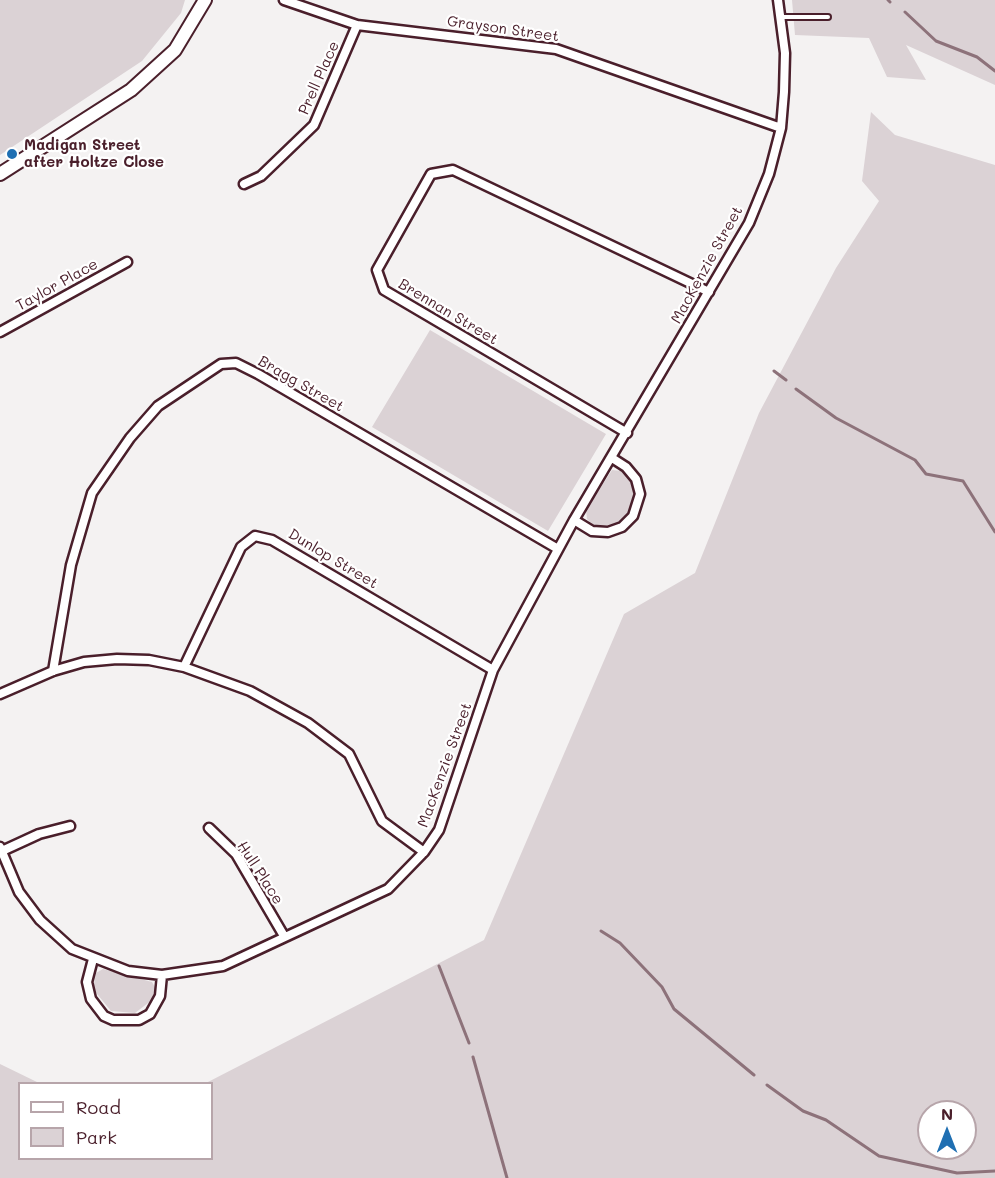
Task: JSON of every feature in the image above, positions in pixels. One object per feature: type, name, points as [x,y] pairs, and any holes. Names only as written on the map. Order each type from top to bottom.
[{"type":"street","points":[[0,174],[131,90],[175,50],[205,0]]},
{"type":"street","name":"Grayson Street","points":[[285,0],[357,25],[556,49],[780,128]]},
{"type":"street","name":"MacKenzie Street","points":[[1,849],[19,892],[39,920],[72,949],[128,971],[162,975],[223,966],[388,889],[424,852],[439,830],[493,670],[574,520],[749,223],[769,174],[780,128],[785,53],[778,0]]},
{"type":"street","name":"Prell Place","points":[[244,184],[261,176],[314,125],[357,25]]},
{"type":"street","name":"Brennan Street","points":[[627,433],[384,290],[376,270],[431,174],[453,170],[709,292]]},
{"type":"street","name":"Taylor Place","points":[[0,332],[127,262]]},
{"type":"street","name":"Bragg Street","points":[[53,671],[70,565],[92,493],[130,438],[158,406],[221,364],[236,363],[258,374],[558,549]]},
{"type":"street","points":[[574,520],[592,531],[608,532],[622,527],[633,516],[640,494],[636,479],[626,467],[612,458]]},
{"type":"street","name":"Dunlop Street","points":[[184,667],[241,547],[255,536],[272,540],[493,670]]},
{"type":"street","points":[[0,694],[53,671],[84,662],[117,659],[149,660],[184,667],[250,691],[335,741],[349,754],[382,821],[424,852]]},
{"type":"street","points":[[1,849],[39,834],[70,826]]},
{"type":"street","name":"Hull Place","points":[[209,828],[236,854],[285,936]]},
{"type":"street","points":[[93,959],[87,982],[91,999],[104,1016],[113,1020],[139,1020],[150,1014],[160,996],[162,975]]},
{"type":"lane","points":[[782,17],[828,17]]},
{"type":"green space","points":[[0,0],[185,0],[181,13],[142,61],[0,155]]},
{"type":"green space","points":[[792,0],[995,0],[995,85],[906,45],[926,80],[887,77],[869,38],[795,35]]},
{"type":"green space","points":[[871,112],[895,135],[995,165],[995,1178],[0,1178],[0,1064],[37,1082],[18,1082],[18,1160],[213,1160],[213,1082],[208,1082],[484,940],[624,614],[695,573],[759,413],[836,268],[879,201],[862,181]]},
{"type":"green space","points":[[430,330],[606,434],[548,531],[372,427]]},
{"type":"green space","points":[[612,470],[622,471],[630,476],[635,488],[633,508],[622,521],[613,525],[593,525],[587,519],[586,510]]},
{"type":"green space","points":[[103,969],[152,982],[156,989],[152,1000],[135,1013],[111,1011],[93,989],[96,973]]},
{"type":"waterway","points":[[905,12],[936,41],[977,57],[995,71]]},
{"type":"waterway","points":[[774,371],[786,380]]},
{"type":"waterway","points":[[796,389],[836,418],[915,460],[926,474],[963,481],[995,532]]},
{"type":"waterway","points":[[601,931],[620,943],[662,987],[674,1009],[754,1075]]},
{"type":"waterway","points":[[439,966],[469,1043]]},
{"type":"waterway","points":[[473,1057],[507,1178]]},
{"type":"waterway","points":[[767,1085],[803,1111],[826,1120],[879,1156],[957,1173],[995,1171]]},
{"type":"place","name":"Madigan Street after Holtze Close","points":[[12,154]]}]
